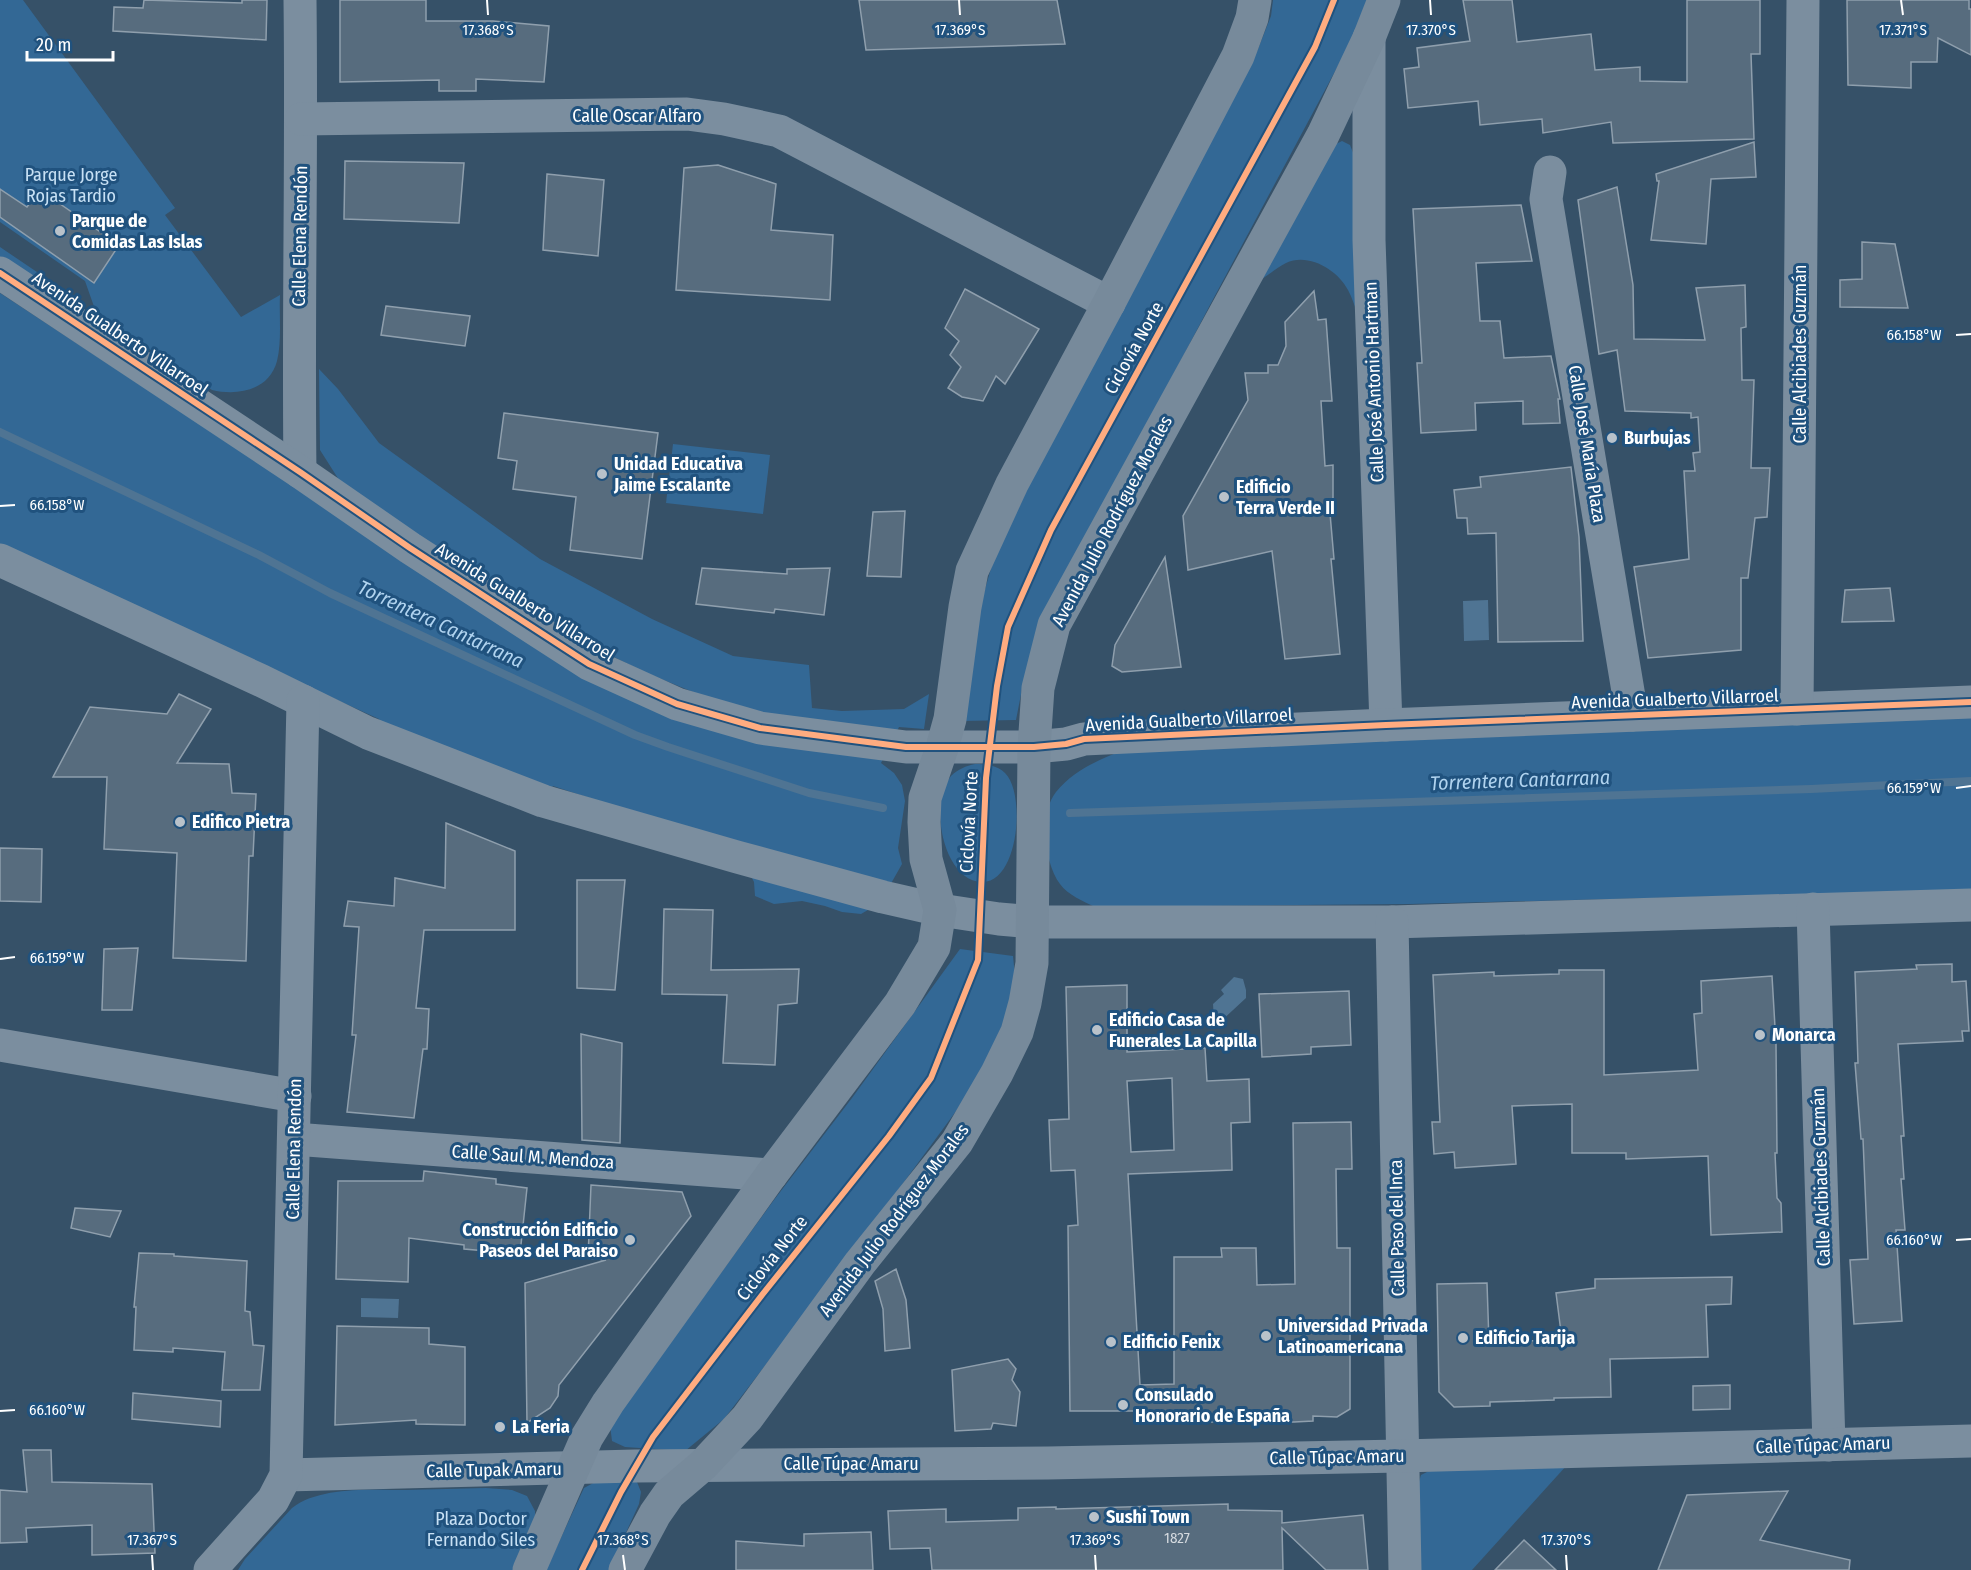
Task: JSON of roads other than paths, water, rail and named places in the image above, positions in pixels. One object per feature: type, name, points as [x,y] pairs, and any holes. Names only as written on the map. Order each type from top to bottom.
[{"type":"main road","points":[[529,1570],[572,1468],[587,1437],[608,1403],[771,1174],[900,1004],[934,947],[940,910],[926,859],[925,798],[950,718],[972,571],[1012,484],[1110,303],[1238,56],[1252,18],[1255,0]]},
{"type":"main road","name":"Avenida Julio Rodríguez Morales","points":[[625,1570],[655,1514],[669,1494],[703,1465],[747,1418],[860,1263],[957,1142],[997,1073],[1017,1032],[1030,979],[1034,922],[1034,747],[1038,688],[1054,625],[1323,135],[1369,38],[1384,0]]},
{"type":"street","name":"Calle Elena Rendón","points":[[300,0],[302,119],[298,334],[300,472]]},
{"type":"street","name":"Calle Alcibiades Guzmán","points":[[1797,709],[1803,0]]},
{"type":"street","name":"Calle José Antonio Hartman","points":[[1369,38],[1369,240],[1386,725]]},
{"type":"street","name":"Calle Oscar Alfaro","points":[[302,119],[687,114],[724,119],[779,131],[1110,303]]},
{"type":"street","name":"Calle José María Plaza","points":[[1550,172],[1546,199],[1632,715]]},
{"type":"street","name":"Avenida Gualberto Villarroel","points":[[0,273],[300,472],[420,555],[589,664],[676,704],[760,728],[906,747],[1034,747],[1066,744],[1084,739],[1971,702]]},
{"type":"street","points":[[0,560],[368,733],[543,801],[737,857],[940,910],[1034,922],[1392,922],[1971,905]]},
{"type":"street","name":"Calle Elena Rendón","points":[[210,1570],[273,1500],[286,1475],[303,701]]},
{"type":"street","name":"Calle Alcibiades Guzmán","points":[[1814,909],[1829,1445]]},
{"type":"street","name":"Calle Paso del Inca","points":[[1392,922],[1405,1570]]},
{"type":"street","points":[[0,1046],[295,1096]]},
{"type":"street","name":"Calle Saul M. Mendoza","points":[[294,1139],[771,1174]]},
{"type":"street","name":"Calle Túpac Amaru","points":[[703,1465],[1401,1456],[1971,1441]]},
{"type":"street","name":"Calle Tupak Amaru","points":[[286,1475],[703,1465]]},
{"type":"waterway","name":"Torrentera Cantarrana","points":[[0,432],[259,555],[330,593],[635,735],[809,793],[883,808]]},
{"type":"waterway","name":"Torrentera Cantarrana","points":[[1070,813],[1811,789],[1971,781]]},
{"type":"place","name":"Parque de Comidas Las Islas","points":[[60,231]]},
{"type":"place","name":"Burbujas","points":[[1612,438]]},
{"type":"place","name":"Unidad Educativa Jaime Escalante","points":[[602,474]]},
{"type":"place","name":"Edificio Terra Verde II","points":[[1224,497]]},
{"type":"place","name":"Edifico Pietra","points":[[180,822]]},
{"type":"place","name":"Edificio Casa de Funerales La Capilla","points":[[1097,1030]]},
{"type":"place","name":"Monarca","points":[[1760,1035]]},
{"type":"place","name":"Construcción Edificio Paseos del Paraiso","points":[[630,1240]]},
{"type":"place","name":"Universidad Privada Latinoamericana","points":[[1266,1336]]},
{"type":"place","name":"Edificio Tarija","points":[[1463,1338]]},
{"type":"place","name":"Edificio Fenix","points":[[1111,1342]]},
{"type":"place","name":"Consulado Honorario de España","points":[[1123,1405]]},
{"type":"place","name":"La Feria","points":[[500,1427]]},
{"type":"place","name":"Sushi Town","points":[[1094,1517]]},
{"type":"park label","name":"Parque Jorge Rojas Tardio","points":[[71,186]]},
{"type":"park label","name":"Plaza Doctor Fernando Siles","points":[[481,1529]]}]
